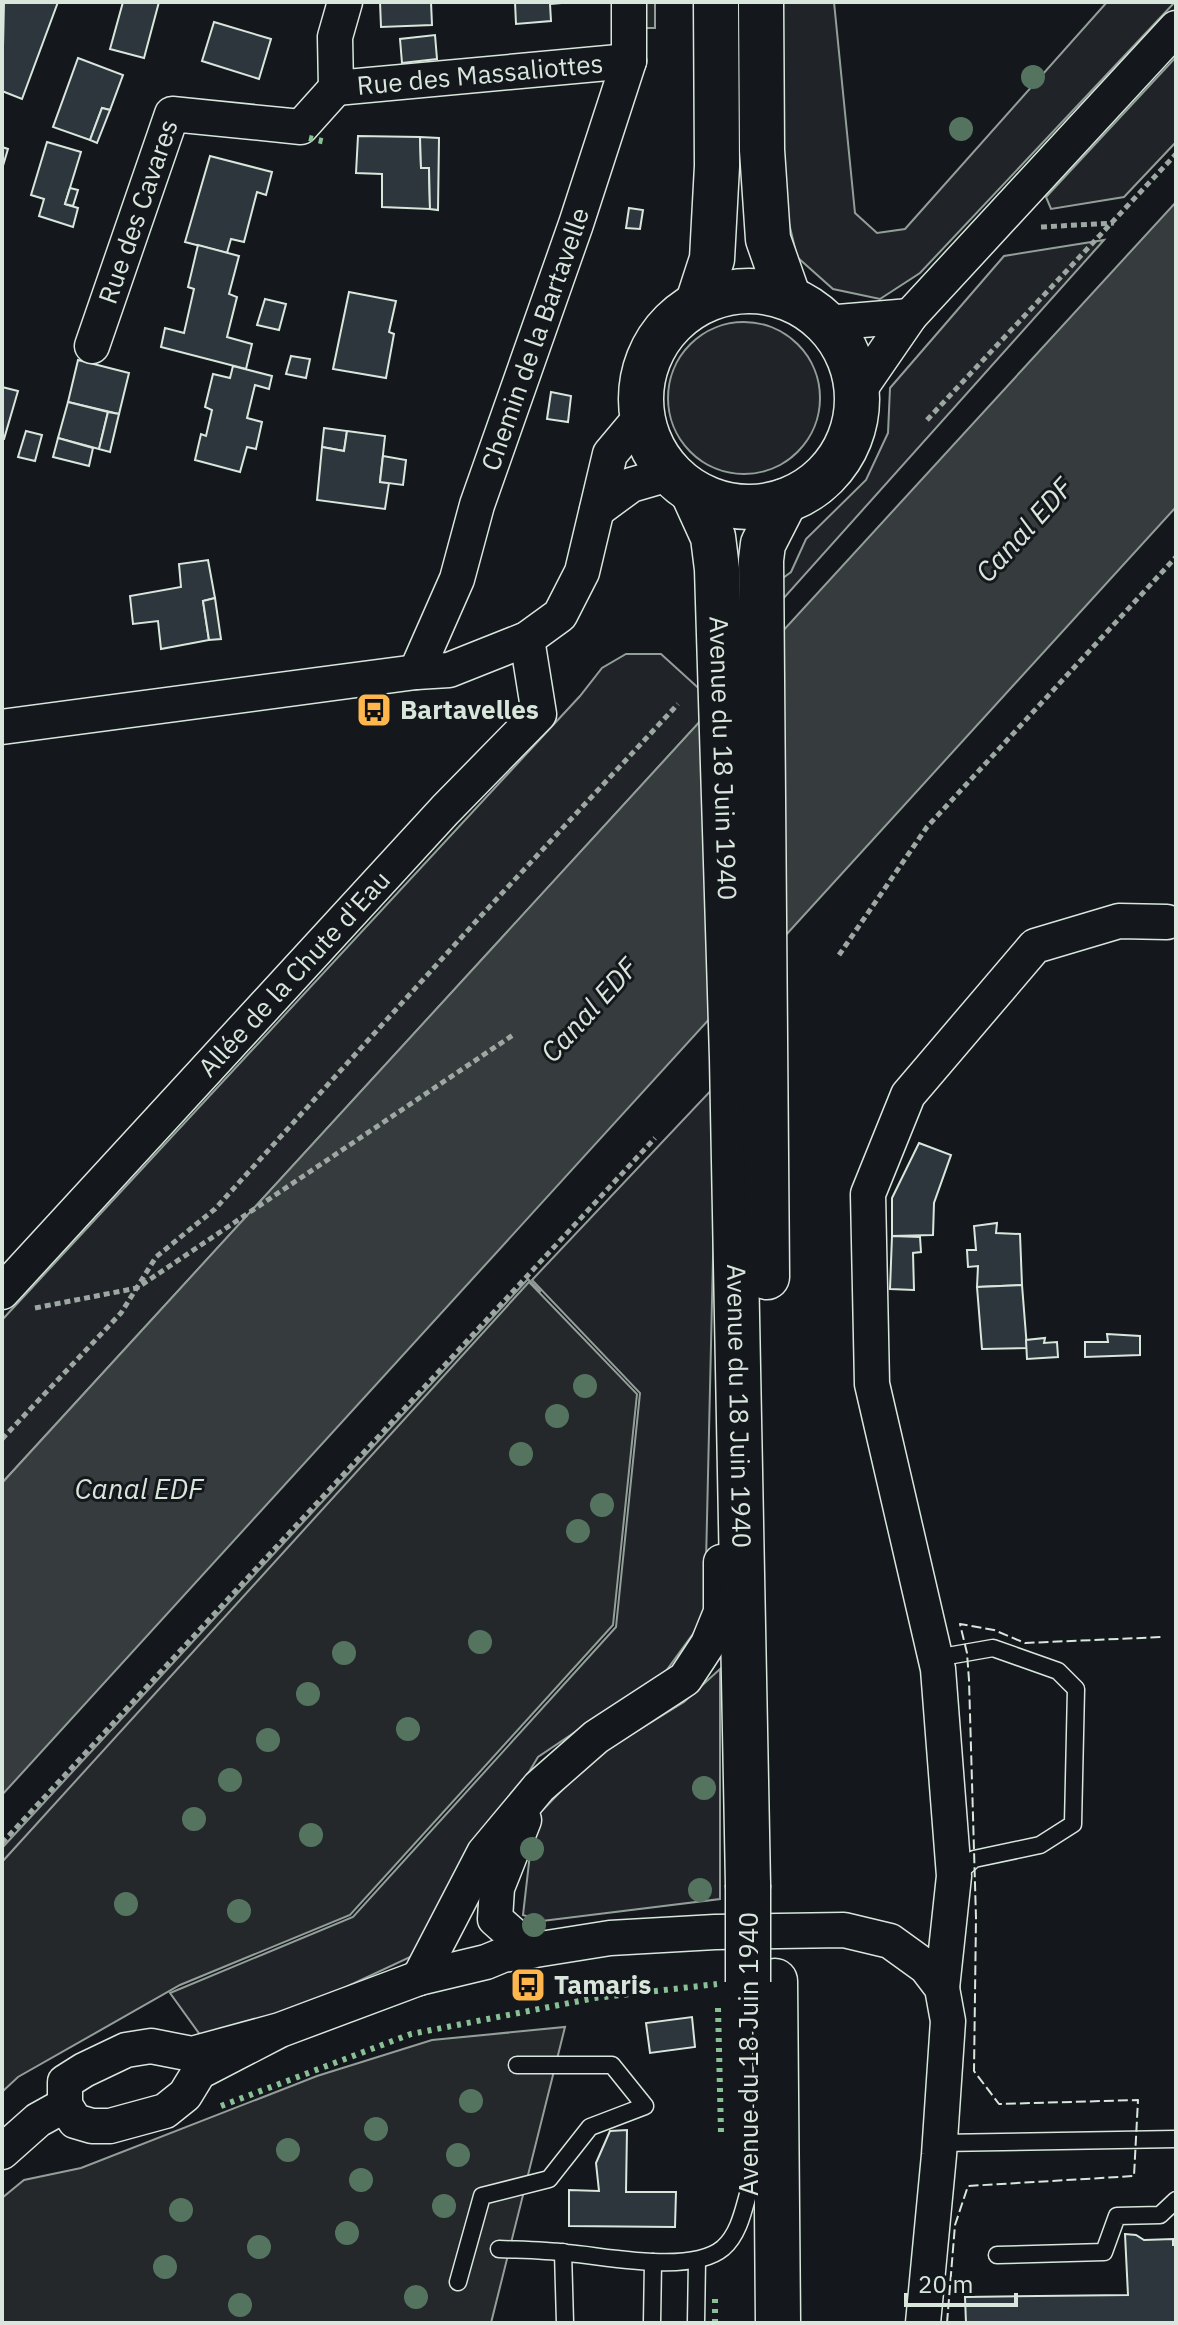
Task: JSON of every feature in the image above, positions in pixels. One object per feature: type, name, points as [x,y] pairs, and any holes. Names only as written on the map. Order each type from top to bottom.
[{"type":"main road","points":[[698,302],[712,259],[717,166],[716,2]]},
{"type":"main road","points":[[761,2],[762,150],[768,239],[788,296]]},
{"type":"main road","points":[[758,290],[788,296],[814,311],[826,323],[850,359],[857,393],[854,427],[839,459],[816,485],[785,501],[754,508],[723,505],[681,484],[651,448],[641,417],[641,383],[650,350],[671,322],[698,302],[727,291],[758,290]]},
{"type":"main road","name":"Avenue du 18 Juin 1940","points":[[681,484],[713,537],[717,569],[736,1246],[761,1886]]},
{"type":"main road","name":"Avenue du 18 Juin 1940","points":[[778,2323],[764,2192],[761,1886],[761,560],[763,544],[785,501]]},
{"type":"main road","name":"Avenue du 18 Juin 1940","points":[[750,2323],[764,2192]]},
{"type":"street","name":"Rue des Massaliottes","points":[[345,2],[335,37],[336,88],[629,61]]},
{"type":"street","name":"Chemin de la Bartavelle","points":[[416,672],[457,579],[477,505],[576,224],[629,61],[629,2]]},
{"type":"street","points":[[857,393],[910,316],[1176,28]]},
{"type":"street","name":"Rue des Cavares","points":[[92,346],[172,114],[301,127],[336,88]]},
{"type":"street","points":[[826,323],[910,316]]},
{"type":"street","points":[[2,727],[449,670],[527,639],[560,615],[582,572],[610,454],[641,417]]},
{"type":"street","points":[[597,510],[631,485],[681,484]]},
{"type":"street","name":"Allée de la Chute d'Eau","points":[[14,1300],[435,822],[539,714],[527,639]]},
{"type":"street","points":[[923,2323],[940,2143],[948,2021],[942,1988],[954,1876],[936,1658],[872,1384],[868,1194],[908,1095],[1035,946],[1119,921],[1171,922]]},
{"type":"street","points":[[419,1978],[484,1853],[539,1787],[596,1737],[685,1679],[708,1644],[721,1612],[725,1399],[736,1246]]},
{"type":"street","points":[[531,1951],[495,1919],[497,1888],[539,1787]]},
{"type":"street","points":[[196,2063],[185,2095],[165,2111],[154,2115],[110,2126],[92,2126],[75,2121],[65,2105],[65,2082],[126,2050],[151,2046],[196,2063],[419,1978],[503,1955],[625,1937],[844,1930],[890,1941],[926,1967],[942,1988]]},
{"type":"street","points":[[2,2152],[38,2120],[65,2105]]},
{"type":"street","points":[[764,2192],[794,2323]]},
{"type":"lane","points":[[936,1658],[993,1648],[1058,1671],[1076,1689],[1073,1824],[1040,1845],[974,1859],[954,1876]]},
{"type":"lane","points":[[458,2282],[482,2196],[549,2179],[590,2127],[645,2106],[612,2065],[517,2065]]},
{"type":"lane","points":[[940,2143],[1176,2139]]},
{"type":"lane","points":[[499,2249],[653,2262],[697,2260],[723,2248],[764,2192]]},
{"type":"lane","points":[[997,2255],[1104,2252],[1117,2216],[1160,2215],[1176,2200]]},
{"type":"lane","points":[[563,2252],[565,2323]]},
{"type":"lane","points":[[696,2323],[697,2260]]},
{"type":"lane","points":[[652,2323],[653,2262]]},
{"type":"path","points":[[927,420],[1176,154]]},
{"type":"path","points":[[1010,208],[1040,227],[1114,223]]},
{"type":"path","points":[[839,955],[927,827],[1176,557]]},
{"type":"path","points":[[2,1439],[121,1313],[156,1257],[215,1209],[678,704]]},
{"type":"path","points":[[14,1300],[51,1306],[137,1288],[513,1035]]},
{"type":"path","points":[[2,1843],[655,1138]]},
{"type":"shaded area","points":[[645,2],[655,2],[655,28],[646,28]]},
{"type":"shaded area","points":[[778,2],[834,2],[855,213],[877,233],[905,229],[1107,2],[1175,2],[920,273],[880,299],[833,289],[797,257],[785,206]]},
{"type":"shaded area","points":[[1176,57],[1176,142],[1124,197],[1051,209],[1046,197]]},
{"type":"shaded area","points":[[1104,240],[783,599],[783,578],[791,572],[806,539],[866,480],[888,433],[890,388],[1004,256]]},
{"type":"shaded area","points":[[744,322],[773,328],[798,344],[814,369],[820,398],[814,427],[798,452],[773,468],[744,474],[715,468],[690,452],[674,427],[668,398],[674,369],[690,344],[715,328]]},
{"type":"shaded area","points":[[626,654],[661,654],[716,704],[2,1483],[2,1320],[580,696],[602,668]]},
{"type":"shaded area","points":[[717,1084],[705,1606],[698,1627],[666,1671],[538,1757],[421,1952],[211,2050],[170,1993],[353,1917],[616,1627],[640,1393],[532,1280]]},
{"type":"shaded area","points":[[528,1279],[540,1291],[33,1861],[2,1908],[2,1848]]},
{"type":"shaded area","points":[[529,1282],[637,1394],[613,1625],[350,1915],[180,1985],[18,2077],[2,2092],[2,1862]]},
{"type":"shaded area","points":[[720,1669],[720,1899],[542,1921],[523,1915],[534,1819],[593,1758],[684,1702]]},
{"type":"shaded area","points":[[565,2027],[491,2323],[2,2323],[2,2198],[24,2180],[81,2168],[317,2076],[432,2040]]},
{"type":"water","name":"Canal EDF","points":[[1176,202],[1176,507],[2,1795],[2,1483]]},
{"type":"building","points":[[4,2],[58,2],[22,99],[2,91]]},
{"type":"building","points":[[123,2],[159,2],[144,58],[110,49]]},
{"type":"building","points":[[380,2],[431,2],[432,25],[381,27]]},
{"type":"building","points":[[515,2],[573,2],[550,4],[551,21],[516,24]]},
{"type":"building","points":[[214,22],[271,39],[259,79],[202,61]]},
{"type":"building","points":[[435,35],[437,59],[402,63],[400,39]]},
{"type":"building","points":[[78,58],[123,75],[110,110],[102,108],[90,140],[53,127]]},
{"type":"building","points":[[102,108],[110,110],[97,143],[90,140]]},
{"type":"building","points":[[358,136],[420,137],[421,168],[429,168],[430,209],[382,207],[382,174],[356,173]]},
{"type":"building","points":[[420,137],[439,138],[438,210],[430,209],[429,168],[421,168]]},
{"type":"building","points":[[47,142],[81,152],[65,204],[78,208],[73,227],[39,216],[44,199],[31,195]]},
{"type":"building","points":[[2,147],[8,149],[2,169]]},
{"type":"building","points":[[210,156],[272,172],[266,195],[257,192],[244,242],[231,239],[227,253],[185,242]]},
{"type":"building","points":[[70,188],[78,190],[73,206],[65,204]]},
{"type":"building","points":[[629,208],[643,210],[640,229],[626,228]]},
{"type":"building","points":[[198,245],[239,256],[229,294],[237,297],[227,337],[252,344],[246,369],[161,347],[165,328],[184,333],[194,289],[188,287]]},
{"type":"building","points":[[349,292],[396,301],[389,332],[394,334],[386,378],[333,369]]},
{"type":"building","points":[[265,299],[286,304],[279,330],[257,325]]},
{"type":"building","points":[[291,356],[310,359],[306,378],[286,374]]},
{"type":"building","points":[[78,360],[129,373],[119,414],[68,402]]},
{"type":"building","points":[[233,366],[272,376],[269,389],[255,385],[247,418],[262,422],[256,449],[247,447],[240,472],[195,460],[201,434],[206,436],[212,410],[205,407],[213,374],[230,378]]},
{"type":"building","points":[[2,387],[18,391],[4,439],[2,439]]},
{"type":"building","points":[[551,392],[571,396],[568,422],[547,419]]},
{"type":"building","points":[[68,402],[108,412],[99,449],[58,438]]},
{"type":"building","points":[[108,412],[119,414],[110,452],[99,449]]},
{"type":"building","points":[[324,428],[347,431],[344,451],[322,447]]},
{"type":"building","points":[[26,431],[42,435],[35,461],[18,457]]},
{"type":"building","points":[[347,431],[385,436],[380,482],[389,483],[385,509],[317,500],[322,447],[344,451]]},
{"type":"building","points":[[58,438],[93,448],[89,466],[53,457]]},
{"type":"building","points":[[383,456],[406,460],[403,485],[380,482]]},
{"type":"building","points":[[208,560],[215,598],[203,601],[209,640],[161,649],[158,621],[133,624],[130,596],[181,587],[179,564]]},
{"type":"building","points":[[215,598],[221,639],[209,640],[203,601]]},
{"type":"building","points":[[919,1143],[951,1155],[934,1203],[933,1235],[892,1236],[892,1198]]},
{"type":"building","points":[[997,1223],[996,1233],[1020,1234],[1022,1285],[977,1287],[978,1266],[968,1267],[967,1250],[976,1250],[974,1226]]},
{"type":"building","points":[[892,1236],[920,1237],[921,1252],[913,1253],[914,1290],[890,1289]]},
{"type":"building","points":[[1022,1285],[1027,1348],[982,1349],[977,1287]]},
{"type":"building","points":[[1107,1334],[1140,1336],[1140,1355],[1085,1357],[1085,1342],[1108,1342]]},
{"type":"building","points":[[1045,1338],[1044,1343],[1057,1342],[1058,1357],[1027,1359],[1026,1340]]},
{"type":"building","points":[[692,2017],[695,2047],[650,2053],[646,2023]]},
{"type":"building","points":[[627,2130],[626,2192],[676,2192],[675,2227],[569,2226],[569,2190],[599,2191],[596,2163],[610,2131]]},
{"type":"building","points":[[1125,2234],[1144,2240],[1173,2239],[1173,2245],[1176,2245],[1176,2323],[966,2323],[965,2297],[1128,2295]]},
{"type":"hedge","points":[[309,138],[326,142]]},
{"type":"hedge","points":[[221,2106],[411,2034],[595,1998],[717,1984]]},
{"type":"hedge","points":[[718,2008],[721,2132]]},
{"type":"hedge","points":[[715,2293],[715,2323]]},
{"type":"fence","points":[[947,2323],[955,2225],[968,2186],[1134,2176],[1138,2100],[999,2104],[974,2071],[976,1918],[969,1680],[960,1624],[994,1630],[1025,1643],[1163,1637]]},
{"type":"place","name":"Bartavelles","points":[[374,710]]},
{"type":"place","name":"Tamaris","points":[[528,1985]]}]
